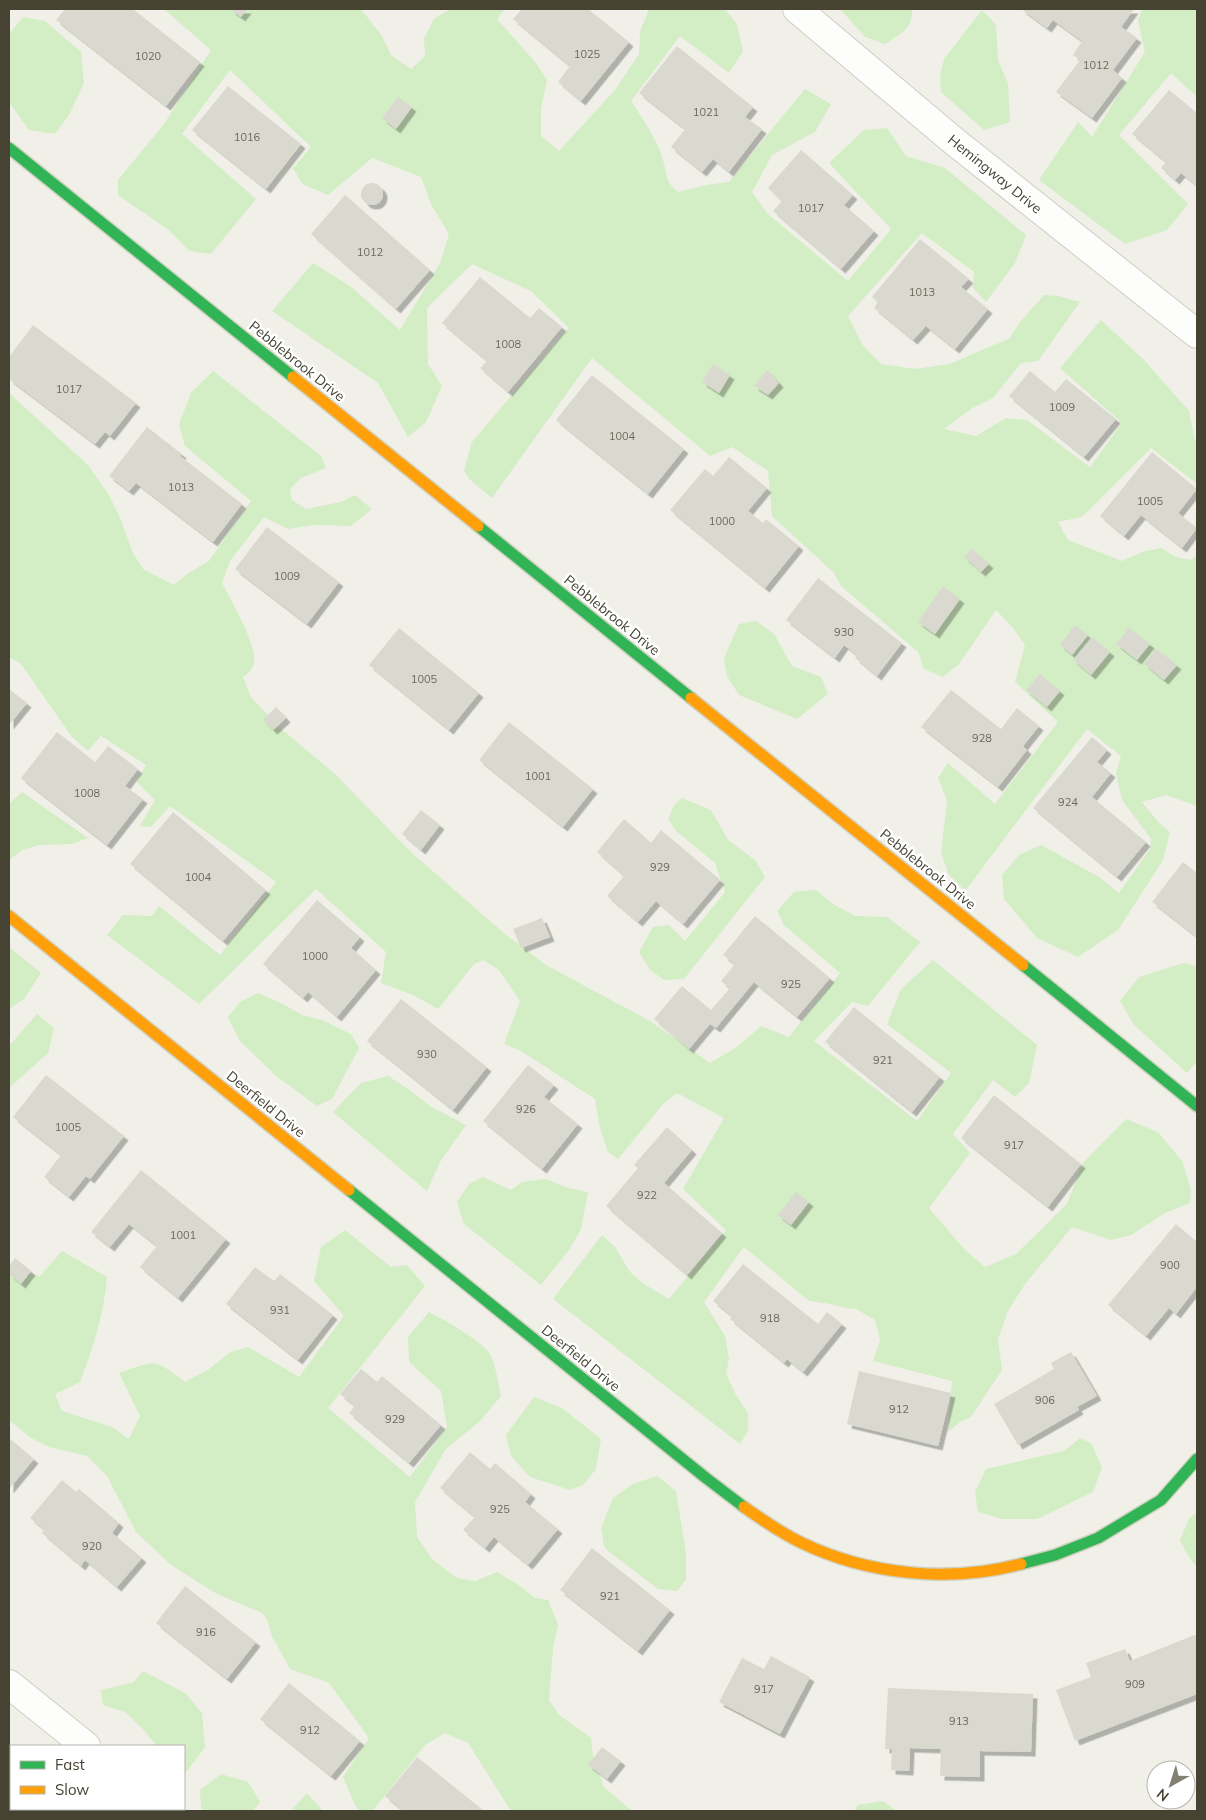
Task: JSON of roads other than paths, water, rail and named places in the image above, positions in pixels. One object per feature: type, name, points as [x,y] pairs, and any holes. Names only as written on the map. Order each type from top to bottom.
[{"type":"street","name":"Hemingway Drive","points":[[796,9],[955,142],[1197,334]]},
{"type":"street","name":"Pebblebrook Drive","points":[[9,148],[1197,1106]]},
{"type":"street","name":"Deerfield Drive","points":[[9,916],[706,1478],[750,1511],[801,1543],[841,1559],[901,1572],[955,1575],[1006,1568],[1055,1555],[1098,1538],[1161,1500],[1197,1460]]},
{"type":"street","points":[[9,1684],[85,1745]]}]
